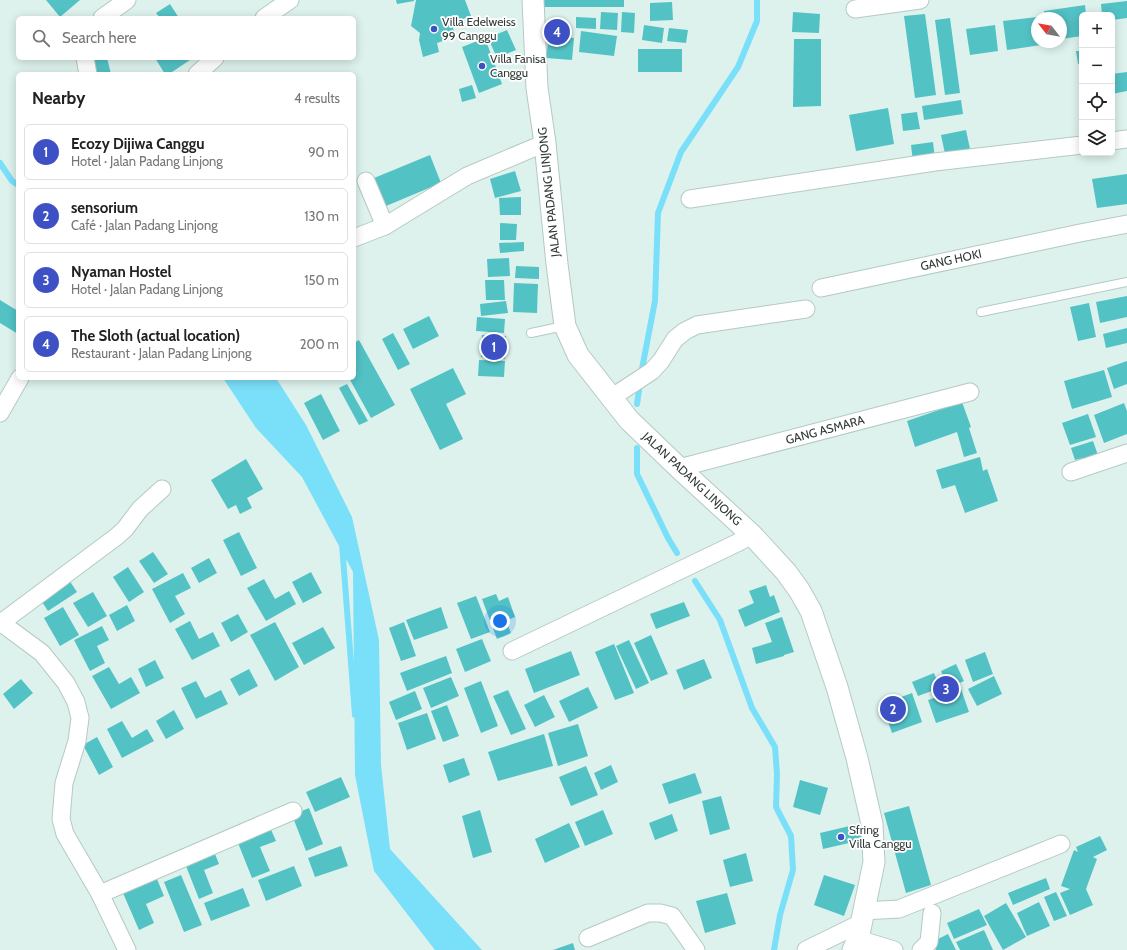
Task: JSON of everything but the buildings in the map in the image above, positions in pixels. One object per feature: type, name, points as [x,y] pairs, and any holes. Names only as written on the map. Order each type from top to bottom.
[{"type":"street","points":[[105,16],[127,0]]},
{"type":"street","points":[[267,16],[290,0]]},
{"type":"street","name":"JALAN PADANG LINJONG","points":[[533,0],[538,88],[565,326],[578,355],[619,393],[630,420],[679,468],[752,535],[786,572],[808,606],[837,687],[857,758],[872,824],[874,862],[859,931]]},
{"type":"street","points":[[854,9],[920,0]]},
{"type":"street","points":[[85,60],[88,72]]},
{"type":"street","points":[[199,72],[213,60]]},
{"type":"street","points":[[1115,141],[1127,139]]},
{"type":"street","points":[[356,237],[385,226],[467,176],[545,144]]},
{"type":"street","points":[[690,199],[935,162],[1079,145]]},
{"type":"street","points":[[366,181],[385,226]]},
{"type":"street","name":"GANG HOKI","points":[[821,288],[1127,224]]},
{"type":"street","points":[[619,393],[652,371],[661,361],[675,339],[685,331],[697,325],[806,309]]},
{"type":"street","points":[[0,413],[19,380]]},
{"type":"street","name":"GANG ASMARA","points":[[679,468],[970,392]]},
{"type":"street","points":[[1071,472],[1127,453]]},
{"type":"street","points":[[127,950],[100,894],[65,834],[61,819],[64,783],[77,741],[80,718],[76,702],[66,683],[42,653],[1,622],[116,537],[125,529],[150,498],[162,489]]},
{"type":"street","points":[[512,651],[732,546],[752,535]]},
{"type":"street","points":[[100,894],[293,811]]},
{"type":"street","points":[[806,950],[859,931],[899,909],[1061,844]]},
{"type":"street","points":[[588,938],[648,914],[660,913],[672,916],[696,950]]},
{"type":"street","points":[[921,950],[930,942],[932,913]]},
{"type":"street","points":[[859,931],[894,950]]},
{"type":"lane","points":[[981,312],[1127,282]]},
{"type":"lane","points":[[531,333],[565,326]]},
{"type":"water","points":[[224,380],[277,380],[306,425],[352,517],[379,640],[381,765],[390,849],[482,950],[435,950],[374,871],[355,775],[353,572],[302,477],[256,428]]},
{"type":"waterway","points":[[641,374],[655,301],[658,213],[681,152],[738,67],[757,21],[757,0]]},
{"type":"waterway","points":[[0,163],[12,181],[16,184]]},
{"type":"waterway","points":[[637,404],[640,383]]},
{"type":"waterway","points":[[637,448],[637,474],[668,538],[677,553]]},
{"type":"waterway","points":[[342,544],[355,715]]},
{"type":"waterway","points":[[695,581],[720,620],[752,708],[775,747],[777,774],[776,807],[791,836],[793,870],[780,915],[774,950]]},
{"type":"place","name":"Villa Edelweiss 99 Canggu","points":[[434,29]]},
{"type":"place","name":"The Sloth (actual location)","points":[[557,32]]},
{"type":"place","name":"Villa Fanisa Canggu","points":[[482,66]]},
{"type":"place","name":"Ecozy Dijiwa Canggu","points":[[494,347]]},
{"type":"place","name":"Nyaman Hostel","points":[[946,689]]},
{"type":"place","name":"sensorium","points":[[893,709]]},
{"type":"place","name":"Sfring Villa Canggu","points":[[841,837]]}]
